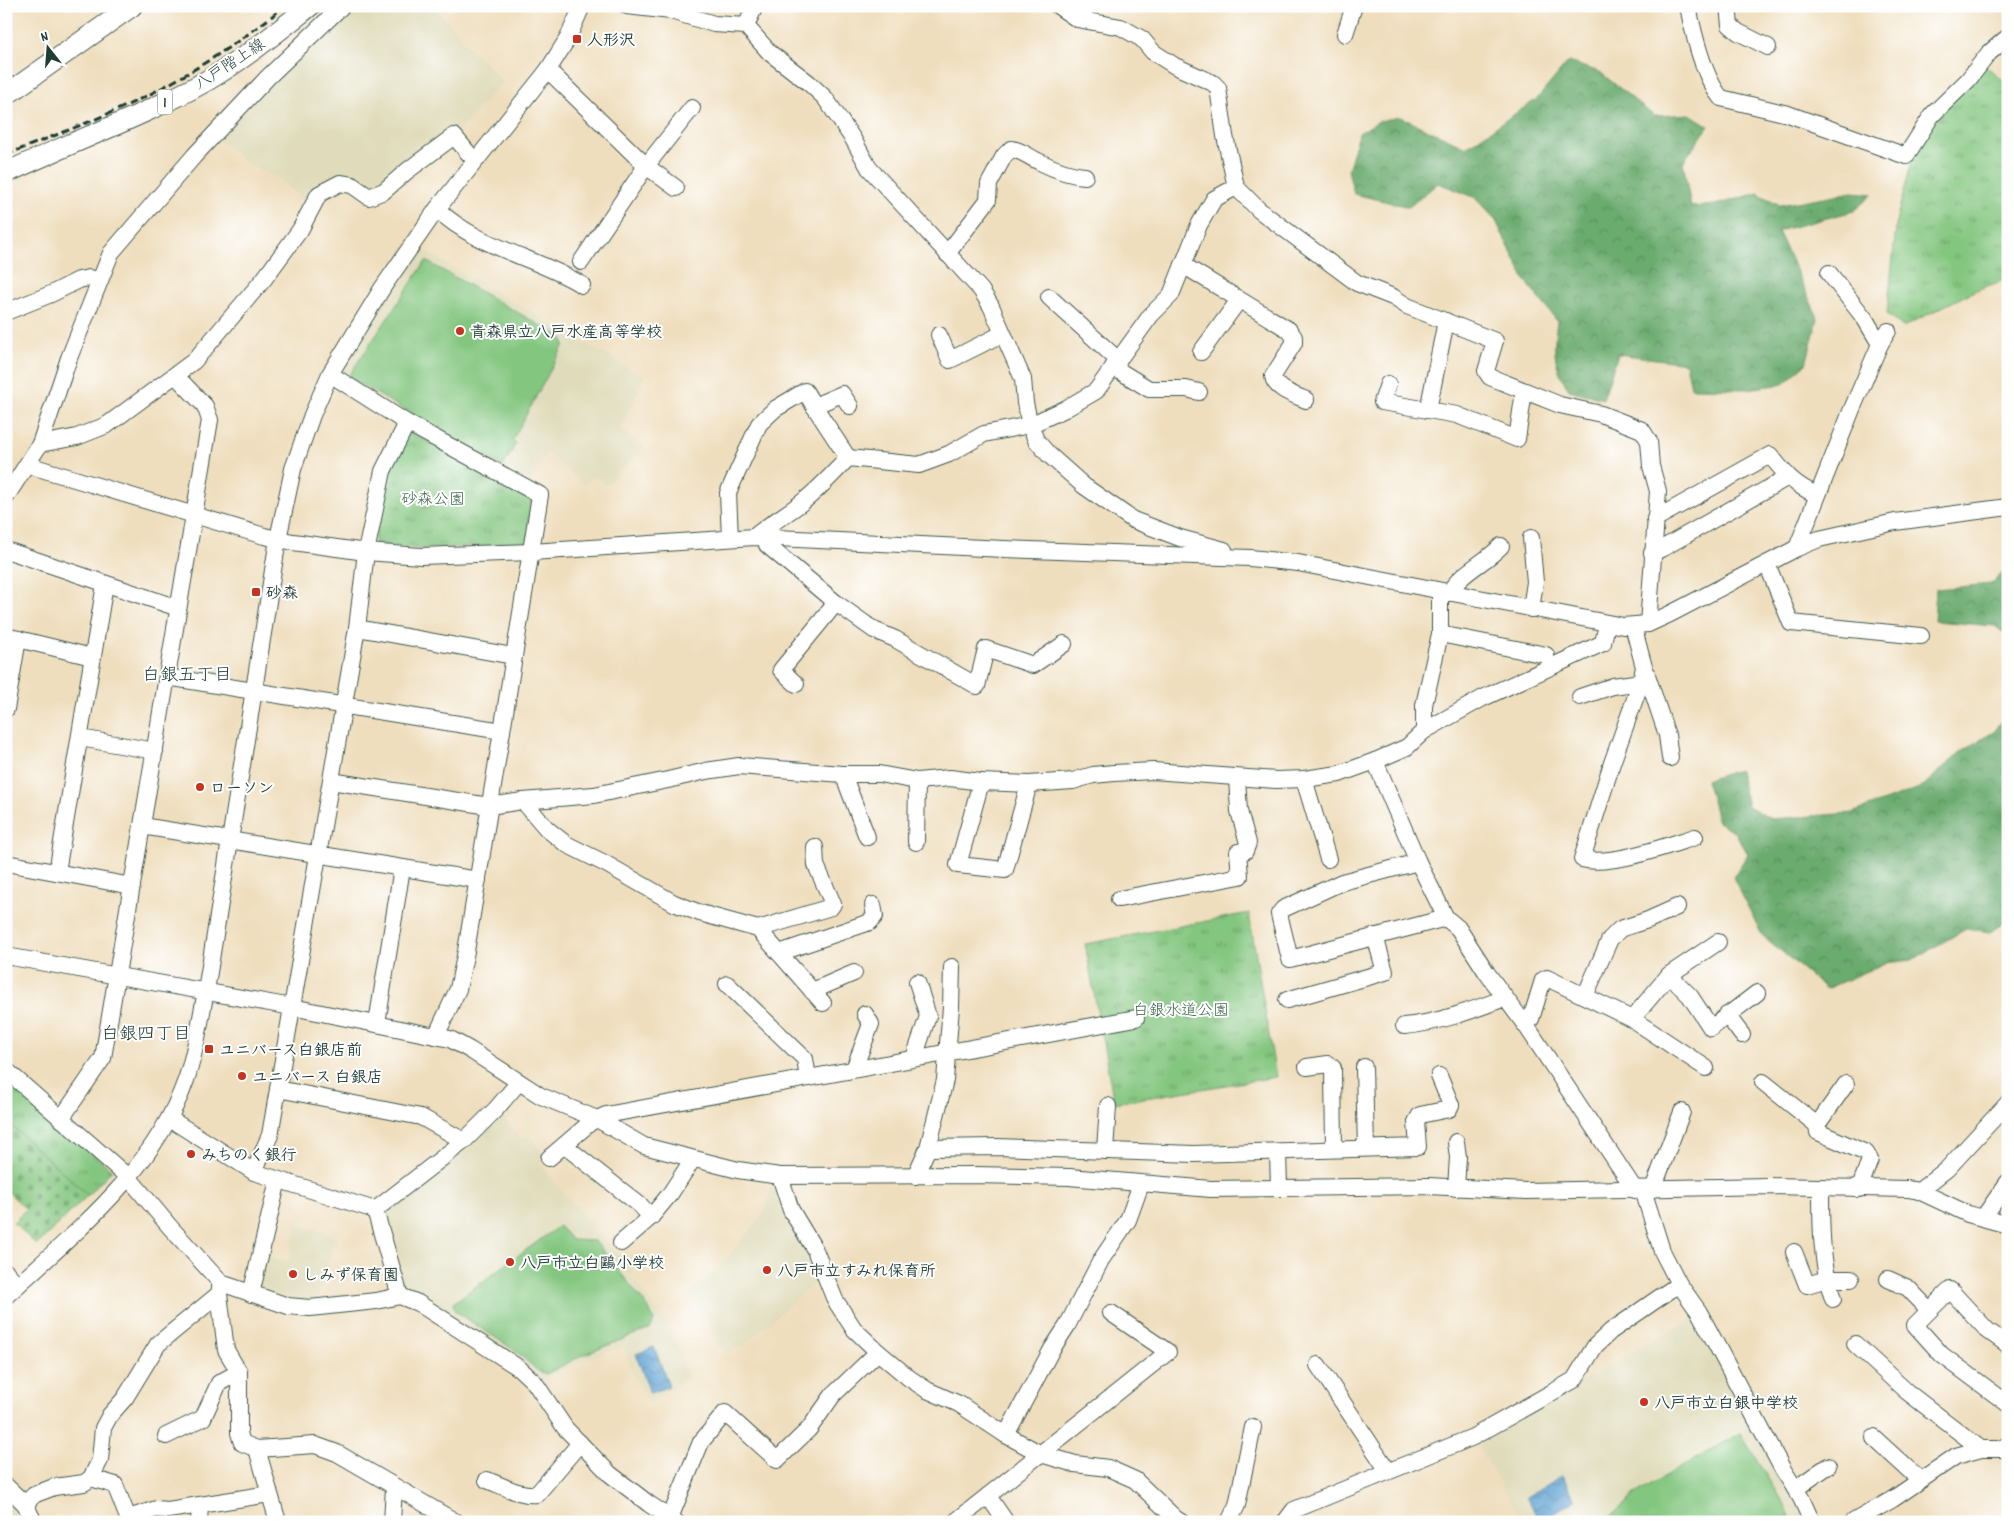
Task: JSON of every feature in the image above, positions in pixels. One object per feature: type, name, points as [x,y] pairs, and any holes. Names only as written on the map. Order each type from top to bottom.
[{"type":"main road","points":[[6,95],[132,6]]},
{"type":"main road","name":"八戸階上線","points":[[6,173],[154,108],[207,80],[233,64],[310,6]]},
{"type":"street","points":[[6,497],[40,444],[69,358],[111,253],[194,156],[268,77],[342,6]]},
{"type":"street","points":[[6,1272],[12,1290],[98,1211],[129,1178],[149,1153],[170,1119],[186,1080],[195,1048],[255,691],[278,539],[293,469],[312,415],[330,374],[383,287],[437,209],[548,70],[568,38],[582,6]]},
{"type":"street","points":[[627,6],[671,10],[714,24],[746,26],[770,53],[825,98],[853,139],[869,168],[981,290],[991,306],[1023,379],[1025,403],[1036,440],[1048,454],[1084,486],[1133,520],[1180,538],[1250,558]]},
{"type":"street","points":[[746,26],[755,6]]},
{"type":"street","points":[[1058,6],[1077,19],[1121,27],[1142,39],[1153,52],[1175,66],[1213,83],[1218,88],[1225,136],[1236,187],[1259,210],[1357,283],[1495,341],[1486,371],[1490,377],[1560,405],[1601,414],[1642,430],[1649,441],[1651,466],[1658,491],[1652,553],[1640,625],[1643,674],[1667,735],[1670,758]]},
{"type":"street","points":[[1345,34],[1354,6]]},
{"type":"street","points":[[1688,6],[1694,37],[1714,90],[1721,98],[1788,114],[1906,156],[1932,115],[1968,80],[1989,53],[2008,38]]},
{"type":"street","points":[[1728,6],[1730,25],[1738,32],[1768,47]]},
{"type":"street","points":[[548,70],[646,166],[676,188]]},
{"type":"street","points":[[581,262],[646,166],[692,108]]},
{"type":"street","points":[[40,444],[77,437],[107,426],[194,361],[264,279],[300,230],[318,194],[340,183],[352,185],[369,197],[384,191],[454,136],[469,154]]},
{"type":"street","points":[[947,254],[988,200],[990,184],[1004,156],[1011,150],[1017,150],[1038,162],[1073,175],[1085,176]]},
{"type":"street","points":[[848,458],[919,465],[950,454],[984,434],[1030,425],[1065,409],[1096,391],[1151,315],[1171,295],[1199,226],[1214,199],[1236,187]]},
{"type":"street","points":[[437,209],[446,219],[495,246],[566,275],[582,285]]},
{"type":"street","points":[[1183,265],[1289,330],[1294,337],[1294,342],[1273,376],[1273,380],[1276,385],[1306,400]]},
{"type":"street","points":[[1797,548],[1817,495],[1884,337],[1865,318],[1829,273]]},
{"type":"street","points":[[6,312],[51,294],[79,280],[89,278],[99,280]]},
{"type":"street","points":[[1050,297],[1115,363],[1149,389],[1186,389],[1199,392]]},
{"type":"street","points":[[1201,352],[1239,300]]},
{"type":"street","points":[[1428,410],[1446,321]]},
{"type":"street","points":[[939,335],[950,360],[1002,334]]},
{"type":"street","points":[[330,374],[407,423],[540,495],[532,552],[488,806],[466,951],[458,989],[436,1036]]},
{"type":"street","points":[[61,1119],[103,1058],[210,420],[205,406],[175,375]]},
{"type":"street","points":[[1388,384],[1382,402],[1457,414],[1517,439],[1524,390]]},
{"type":"street","points":[[730,538],[728,493],[758,424],[775,409],[805,391],[848,458]]},
{"type":"street","points":[[814,406],[842,394],[850,406]]},
{"type":"street","points":[[254,1172],[270,1135],[319,855],[356,628],[366,552],[383,471],[407,423]]},
{"type":"street","points":[[1655,519],[1770,455],[1788,478],[1801,488],[1817,495]]},
{"type":"street","points":[[760,537],[830,479],[848,458]]},
{"type":"street","points":[[28,465],[194,516],[278,539],[366,552],[421,556],[532,552],[760,537],[1004,549],[1250,558],[1298,563],[1607,624],[1640,625],[1819,539],[1895,522],[2008,507]]},
{"type":"street","points":[[1652,553],[1788,478]]},
{"type":"street","points":[[760,537],[836,603],[874,630],[895,639],[977,686],[986,649],[1033,665],[1064,644]]},
{"type":"street","points":[[1531,538],[1535,582],[1531,609]]},
{"type":"street","points":[[1424,731],[1424,704],[1440,634],[1445,592],[1501,546]]},
{"type":"street","points":[[6,550],[178,608]]},
{"type":"street","points":[[1767,564],[1791,623],[1921,636]]},
{"type":"street","points":[[57,872],[105,584]]},
{"type":"street","points":[[796,684],[781,670],[836,603]]},
{"type":"street","points":[[330,781],[488,806],[594,795],[724,767],[763,767],[843,774],[879,774],[917,781],[950,778],[981,782],[1029,784],[1073,780],[1093,775],[1143,772],[1276,780],[1304,779],[1339,774],[1407,747],[1424,731],[1483,698],[1603,642],[1607,624]]},
{"type":"street","points":[[356,628],[513,656]]},
{"type":"street","points":[[1440,634],[1546,655]]},
{"type":"street","points":[[6,709],[12,637],[92,657]]},
{"type":"street","points":[[1580,697],[1643,674]]},
{"type":"street","points":[[1643,674],[1582,858],[1592,862],[1638,854],[1696,837]]},
{"type":"street","points":[[167,677],[502,731]]},
{"type":"street","points":[[80,738],[155,751]]},
{"type":"street","points":[[1375,761],[1418,862],[1446,918],[1458,928],[1505,998],[1644,1190],[1662,1252],[1679,1284],[1699,1312],[1812,1522]]},
{"type":"street","points":[[843,774],[867,837]]},
{"type":"street","points":[[1118,899],[1240,876],[1238,852],[1245,851],[1248,843],[1239,811],[1237,778]]},
{"type":"street","points":[[1304,779],[1328,859]]},
{"type":"street","points":[[916,842],[917,781]]},
{"type":"street","points":[[981,782],[958,865],[1005,870],[1029,784]]},
{"type":"street","points":[[523,801],[547,828],[566,844],[606,864],[674,903],[700,913],[758,929],[831,907],[833,904],[816,865],[815,847]]},
{"type":"street","points":[[142,826],[478,880]]},
{"type":"street","points":[[1418,862],[1342,882],[1282,909],[1279,914],[1290,959],[1446,918]]},
{"type":"street","points":[[6,863],[132,886]]},
{"type":"street","points":[[377,1023],[402,868]]},
{"type":"street","points":[[779,953],[870,922],[875,916],[873,905]]},
{"type":"street","points":[[1585,996],[1610,939],[1620,929],[1648,920],[1677,907]]},
{"type":"street","points":[[758,929],[817,997],[854,973]]},
{"type":"street","points":[[1287,1000],[1385,972],[1375,936]]},
{"type":"street","points":[[1632,1019],[1669,975],[1718,942]]},
{"type":"street","points":[[6,956],[292,1007],[450,1039],[541,1096],[597,1119],[644,1146],[738,1170],[780,1176],[975,1175],[1069,1177],[1211,1189],[1428,1186],[1526,1191],[1768,1186],[1908,1189],[1918,1191],[1968,1214],[2008,1225]]},
{"type":"street","points":[[915,1176],[928,1148],[945,1080],[952,967]]},
{"type":"street","points":[[1669,975],[1690,996],[1711,1028],[1757,993]]},
{"type":"street","points":[[1524,1024],[1531,1019],[1543,980],[1547,978],[1632,1019],[1706,1068]]},
{"type":"street","points":[[914,1058],[928,1016],[917,982]]},
{"type":"street","points":[[727,984],[805,1059],[808,1078]]},
{"type":"street","points":[[1404,1026],[1430,1022],[1471,1011],[1505,998]]},
{"type":"street","points":[[854,1069],[871,1024],[865,1014]]},
{"type":"street","points":[[1727,1015],[1742,1035]]},
{"type":"street","points":[[549,1158],[597,1119],[606,1114],[1136,1018]]},
{"type":"street","points":[[1307,1067],[1328,1064],[1333,1068],[1334,1149]]},
{"type":"street","points":[[1364,1067],[1366,1148]]},
{"type":"street","points":[[6,1070],[129,1178],[220,1289],[226,1350],[239,1372],[239,1433],[242,1443],[257,1449],[315,1445],[337,1453],[456,1522]]},
{"type":"street","points":[[928,1148],[998,1147],[1194,1154],[1418,1147],[1416,1122],[1420,1115],[1449,1108],[1451,1105],[1439,1076]]},
{"type":"street","points":[[375,1210],[464,1141],[496,1109],[519,1082]]},
{"type":"street","points":[[1763,1082],[1817,1125],[1818,1132],[1866,1153],[1870,1160],[1859,1189]]},
{"type":"street","points":[[1817,1125],[1846,1084]]},
{"type":"street","points":[[278,1089],[421,1116],[464,1141]]},
{"type":"street","points":[[1918,1191],[1946,1169],[2008,1104]]},
{"type":"street","points":[[1105,1151],[1108,1106]]},
{"type":"street","points":[[1644,1190],[1682,1112]]},
{"type":"street","points":[[170,1119],[254,1172],[375,1210]]},
{"type":"street","points":[[1456,1142],[1458,1157],[1456,1188]]},
{"type":"street","points":[[566,1146],[641,1206],[651,1217]]},
{"type":"street","points":[[1278,1152],[1279,1188]]},
{"type":"street","points":[[622,1243],[651,1217],[670,1194],[692,1159]]},
{"type":"street","points":[[780,1176],[791,1210],[815,1250],[835,1300],[854,1330],[878,1352],[921,1386],[959,1404],[1006,1436],[1041,1454],[1075,1464],[1108,1468],[1135,1480],[1176,1520],[1181,1522]]},
{"type":"street","points":[[251,1294],[278,1180]]},
{"type":"street","points":[[1983,1218],[2008,1182]]},
{"type":"street","points":[[1006,1436],[1101,1260],[1128,1220],[1141,1184]]},
{"type":"street","points":[[1821,1188],[1821,1226],[1826,1279],[1833,1299]]},
{"type":"street","points":[[375,1210],[400,1296]]},
{"type":"street","points":[[1794,1252],[1806,1286],[1826,1279],[1851,1279]]},
{"type":"street","points":[[1888,1279],[1908,1288],[1930,1310]]},
{"type":"street","points":[[1286,1522],[1294,1510],[1473,1437],[1574,1380],[1595,1346],[1611,1331],[1679,1284]]},
{"type":"street","points":[[220,1289],[251,1294],[288,1306],[310,1308],[376,1301],[400,1296],[418,1303],[518,1368],[536,1383],[566,1428],[610,1474],[673,1520],[701,1442],[725,1413],[777,1460],[809,1429],[833,1395],[878,1352]]},
{"type":"street","points":[[25,1504],[34,1495],[41,1492],[54,1487],[84,1483],[91,1478],[100,1460],[102,1428],[110,1414],[125,1398],[158,1344],[220,1289]]},
{"type":"street","points":[[2008,1345],[1987,1330],[1950,1290],[1915,1325],[1942,1355],[2008,1404]]},
{"type":"street","points":[[955,1522],[1168,1352],[1111,1313]]},
{"type":"street","points":[[1855,1344],[1906,1391],[1981,1449]]},
{"type":"street","points":[[1318,1364],[1388,1471]]},
{"type":"street","points":[[166,1436],[203,1418],[218,1383],[239,1372]]},
{"type":"street","points":[[1229,1522],[1237,1505],[1253,1427]]},
{"type":"street","points":[[1874,1438],[1920,1480]]},
{"type":"street","points":[[487,1480],[523,1493],[537,1494],[580,1443]]},
{"type":"street","points":[[257,1449],[269,1494],[280,1521]]},
{"type":"street","points":[[1853,1522],[1893,1499],[1956,1456],[1981,1449],[2005,1452]]},
{"type":"street","points":[[1795,1489],[1828,1466]]},
{"type":"street","points":[[91,1478],[115,1485],[128,1518],[156,1509],[168,1510],[269,1494]]},
{"type":"street","points":[[6,1486],[25,1504],[34,1522]]},
{"type":"street","points":[[392,1522],[394,1487]]},
{"type":"street","points":[[988,1496],[1006,1522]]},
{"type":"street","points":[[199,1522],[200,1505]]},
{"type":"shaded area","points":[[342,6],[433,6],[502,82],[454,136],[384,191],[352,185],[311,206],[280,180],[244,161],[214,136]]},
{"type":"shaded area","name":"青森県立八戸水産高等学校","points":[[412,244],[644,377],[621,430],[644,447],[606,485],[594,476],[584,484],[547,452],[527,488],[330,374]]},
{"type":"shaded area","name":"八戸市立白鷗小学校","points":[[499,1111],[522,1140],[529,1135],[545,1157],[539,1162],[564,1194],[634,1272],[631,1276],[673,1332],[688,1378],[650,1403],[632,1372],[624,1346],[586,1359],[545,1379],[537,1379],[403,1289],[382,1211]]},
{"type":"shaded area","name":"八戸市立すみれ保育所","points":[[772,1183],[782,1207],[796,1229],[818,1273],[817,1280],[743,1346],[728,1352],[718,1346],[708,1320],[689,1294],[720,1267],[764,1213]]},
{"type":"shaded area","name":"しみず保育園","points":[[297,1224],[336,1236],[317,1301],[302,1302],[260,1290],[257,1285],[265,1255],[288,1262]]},
{"type":"shaded area","name":"八戸市立白銀中学校","points":[[1697,1316],[1806,1522],[1523,1522],[1476,1442]]},
{"type":"shaded area","points":[[6,1492],[29,1522],[6,1522]]},
{"type":"green space","points":[[1568,62],[1600,72],[1654,116],[1690,114],[1709,126],[1683,162],[1691,207],[1715,205],[1758,193],[1780,205],[1852,192],[1873,194],[1854,211],[1778,231],[1818,318],[1806,364],[1783,384],[1748,389],[1691,388],[1686,363],[1618,354],[1603,399],[1569,390],[1557,365],[1555,341],[1557,321],[1525,280],[1495,219],[1474,197],[1438,183],[1409,207],[1354,194],[1348,170],[1359,133],[1379,121],[1400,117],[1466,147],[1537,99]]},
{"type":"green space","points":[[1986,66],[2008,84],[2008,279],[1976,290],[1903,327],[1887,314],[1897,217],[1914,153],[1933,122]]},
{"type":"green space","points":[[426,261],[563,338],[564,345],[512,441],[516,443],[503,467],[348,377]]},
{"type":"green space","name":"砂森公園","points":[[407,431],[532,494],[529,541],[523,544],[421,549],[374,543],[386,472]]},
{"type":"green space","points":[[2008,568],[2008,636],[1995,626],[1934,621],[1936,589],[1991,584]]},
{"type":"green space","points":[[2008,712],[2008,920],[1990,932],[1966,929],[1912,960],[1885,963],[1826,989],[1762,935],[1733,877],[1748,854],[1735,832],[1718,822],[1706,780],[1739,770],[1748,806],[1771,819],[1852,813],[1922,787],[1959,753],[1995,731]]},
{"type":"green space","name":"白銀水道公園","points":[[1249,913],[1276,1077],[1114,1103],[1085,944]]},
{"type":"green space","points":[[6,1076],[112,1170],[88,1195],[6,1121]]},
{"type":"green space","points":[[6,1121],[88,1195],[37,1245],[13,1222],[26,1209],[6,1190]]},
{"type":"green space","points":[[559,1226],[572,1240],[595,1241],[648,1307],[654,1320],[651,1328],[581,1356],[546,1374],[538,1371],[517,1352],[455,1311],[453,1303]]},
{"type":"green space","points":[[1741,1433],[1794,1522],[1604,1522],[1641,1490]]},
{"type":"water","points":[[654,1347],[669,1386],[650,1393],[636,1354]]},
{"type":"water","points":[[1562,1476],[1576,1500],[1540,1521],[1526,1497]]},
{"type":"railway","points":[[6,155],[102,116],[158,90],[223,51],[285,6]]},
{"type":"place","name":"人形沢","points":[[577,39]]},
{"type":"place","name":"青森県立八戸水産高等学校","points":[[460,331]]},
{"type":"place","name":"砂森","points":[[256,592]]},
{"type":"place","name":"ローソン","points":[[200,787]]},
{"type":"place","name":"ユニバース白銀店前","points":[[209,1049]]},
{"type":"place","name":"ユニバース 白銀店","points":[[242,1076]]},
{"type":"place","name":"みちのく銀行","points":[[191,1154]]},
{"type":"place","name":"八戸市立白鷗小学校","points":[[510,1262]]},
{"type":"place","name":"八戸市立すみれ保育所","points":[[767,1270]]},
{"type":"place","name":"しみず保育園","points":[[293,1274]]},
{"type":"place","name":"八戸市立白銀中学校","points":[[1644,1402]]},
{"type":"district","name":"白銀五丁目","points":[[187,674]]},
{"type":"district","name":"白銀四丁目","points":[[146,1033]]}]
